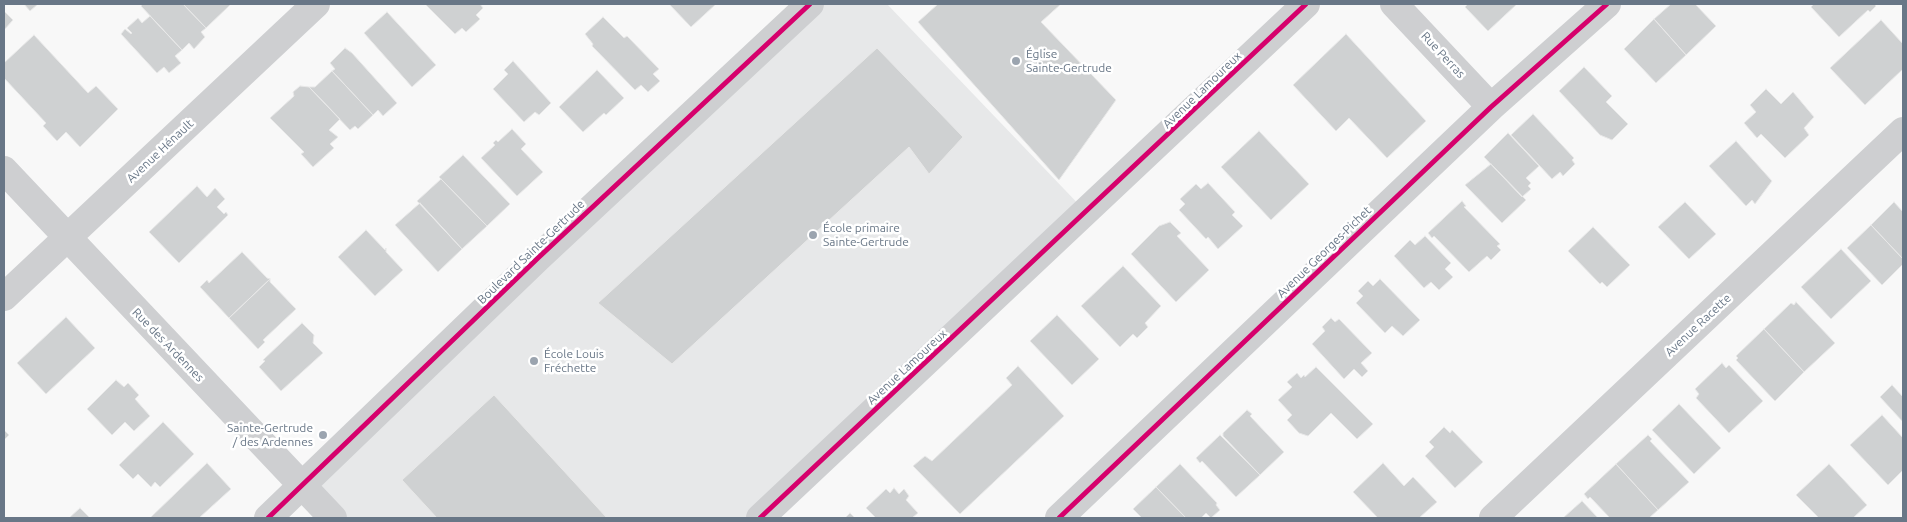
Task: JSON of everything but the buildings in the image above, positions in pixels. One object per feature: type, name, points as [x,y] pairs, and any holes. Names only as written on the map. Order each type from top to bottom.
[{"type":"street","name":"Avenue Hénault","points":[[4,298],[316,4]]},
{"type":"street","name":"Boulevard Sainte-Gertrude","points":[[268,518],[538,258],[810,4]]},
{"type":"street","name":"Avenue Lamoureux","points":[[760,518],[1087,213],[1306,4]]},
{"type":"street","name":"Rue Perras","points":[[1394,4],[1492,107]]},
{"type":"street","name":"Avenue Georges-Pichet","points":[[1059,518],[1492,107],[1607,4]]},
{"type":"street","name":"Avenue Racette","points":[[1493,518],[1903,131]]},
{"type":"street","name":"Rue des Ardennes","points":[[4,170],[333,518]]},
{"type":"shaded area","name":"École primaire Sainte-Gertrude","points":[[810,4],[887,4],[1087,213],[760,518],[333,518],[302,487]]},
{"type":"cycle path","points":[[268,518],[538,258],[810,4]]},
{"type":"cycle path","points":[[760,518],[1306,4]]},
{"type":"cycle path","points":[[1059,518],[1491,107],[1607,4]]},
{"type":"place","name":"Église Sainte-Gertrude","points":[[1016,61]]},
{"type":"place","name":"École primaire Sainte-Gertrude","points":[[813,235]]},
{"type":"place","name":"École Louis Fréchette","points":[[534,361]]},
{"type":"place","name":"Sainte-Gertrude / des Ardennes","points":[[323,435]]}]
